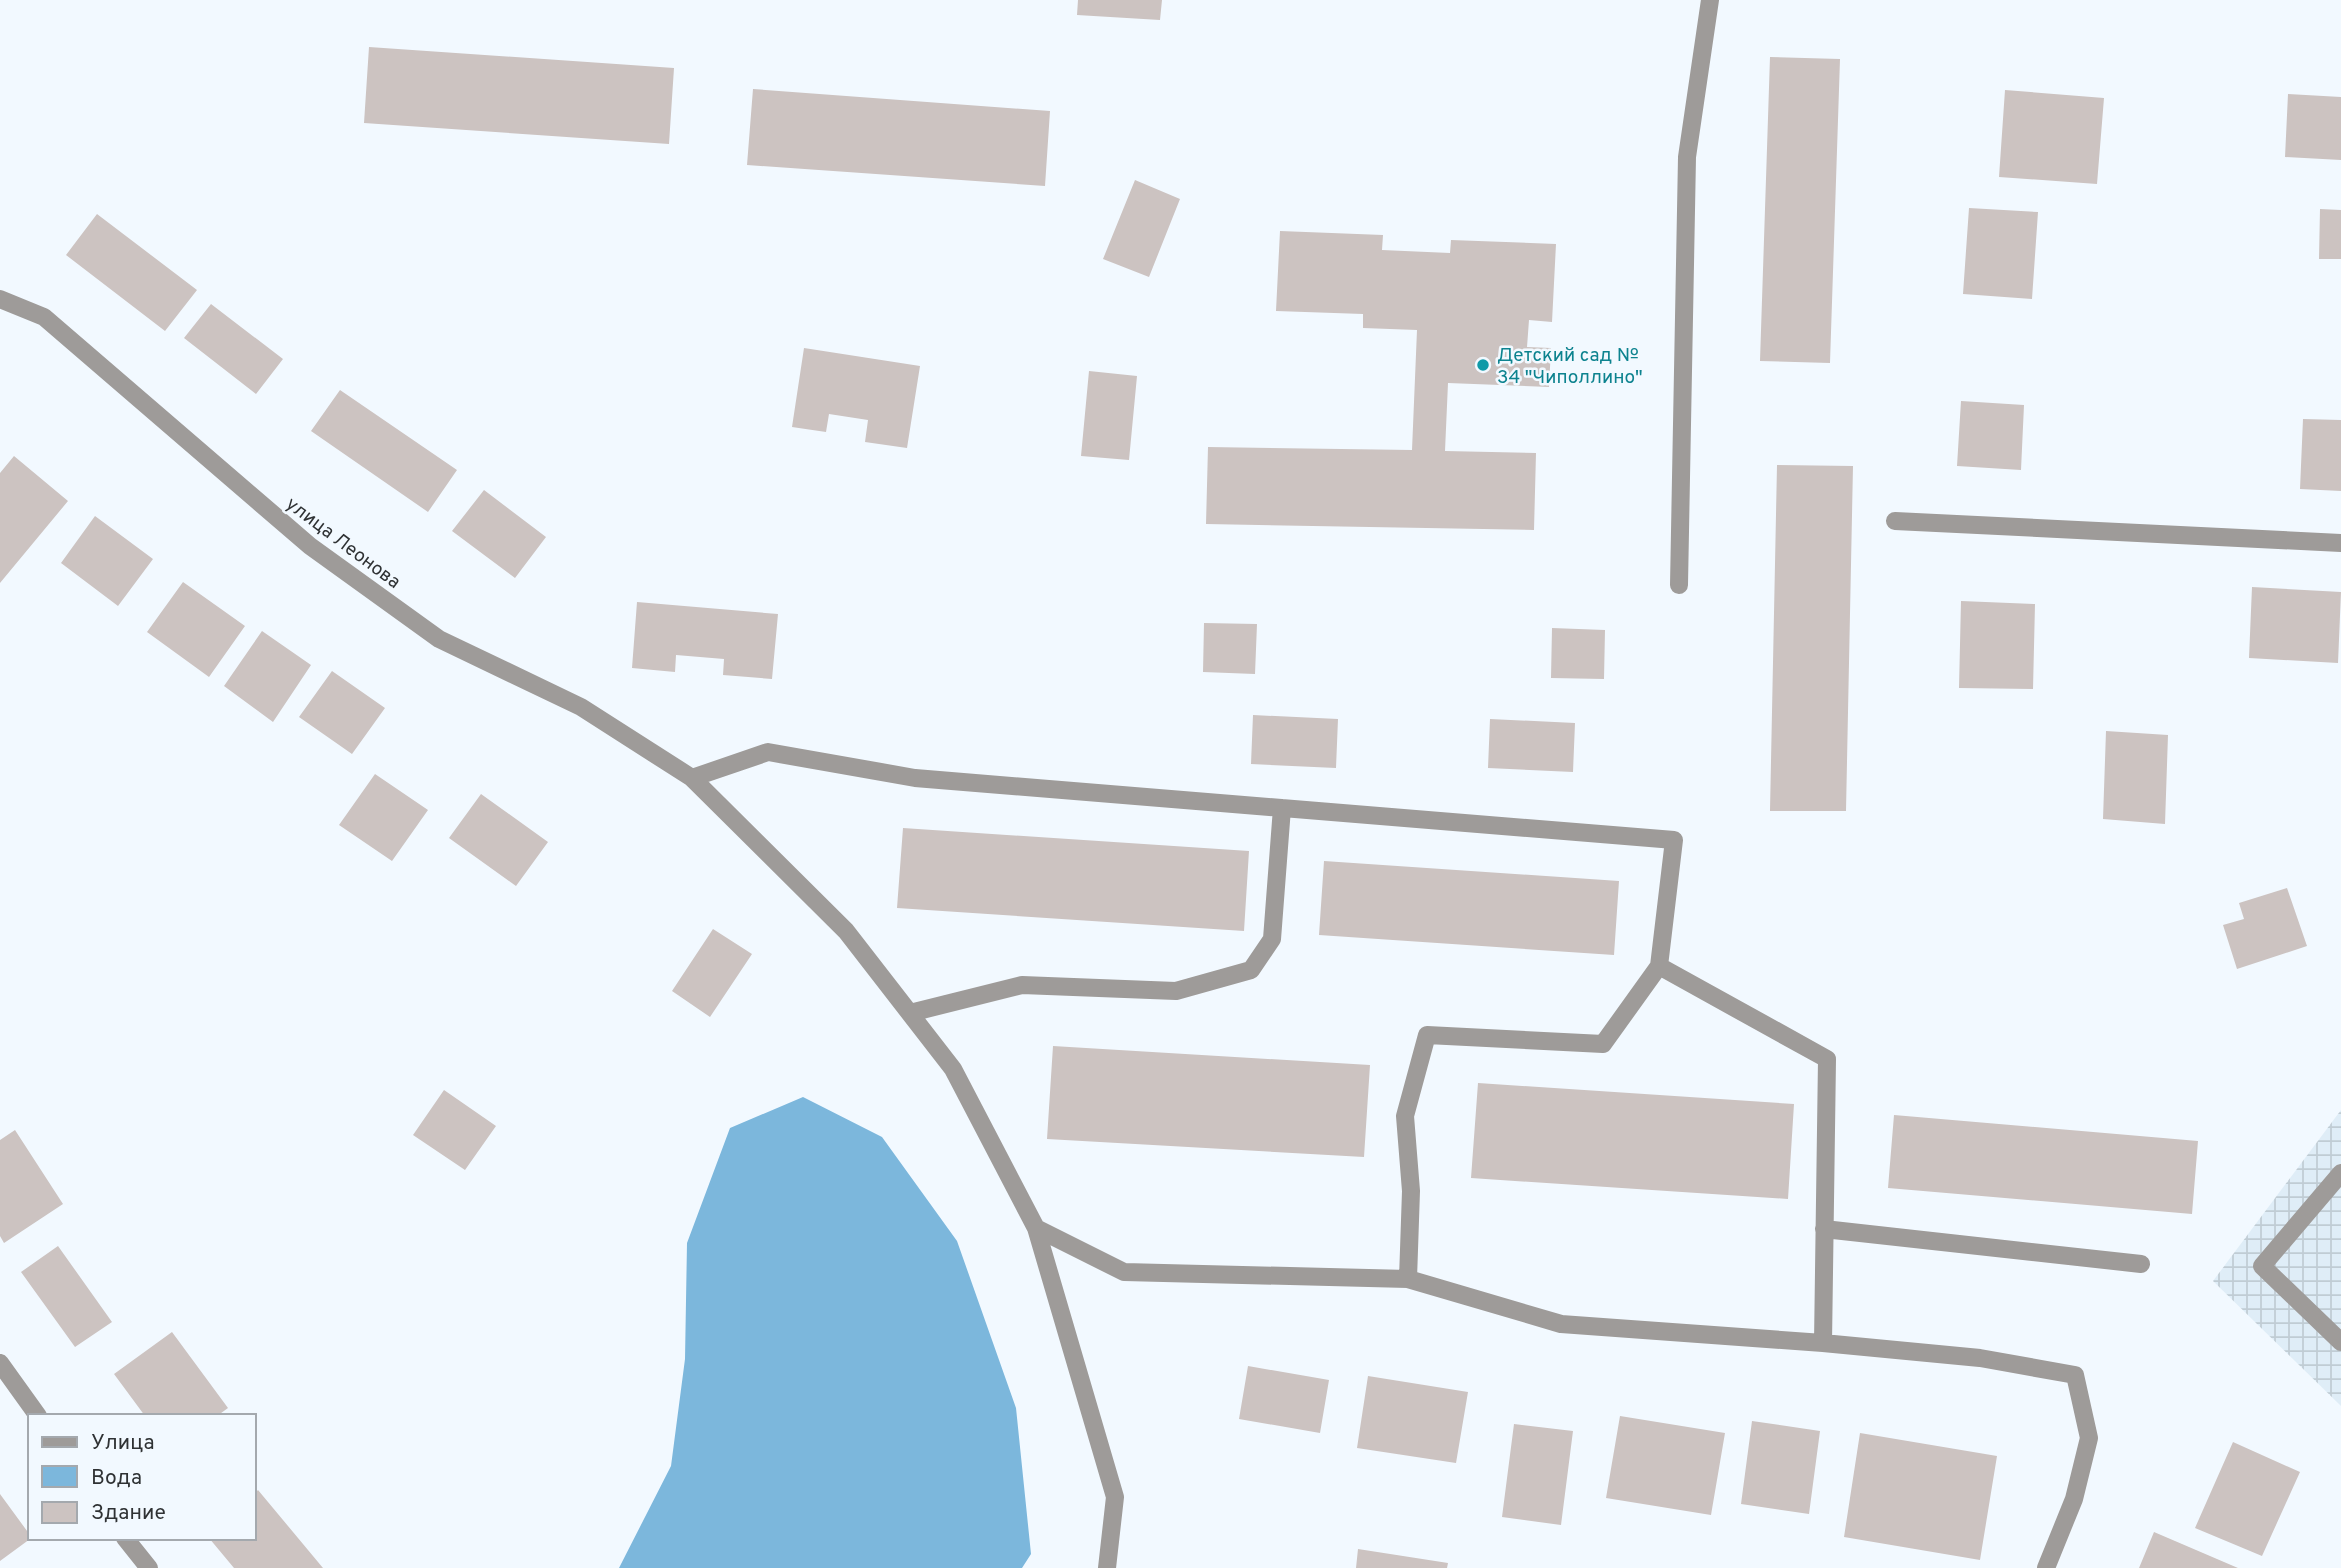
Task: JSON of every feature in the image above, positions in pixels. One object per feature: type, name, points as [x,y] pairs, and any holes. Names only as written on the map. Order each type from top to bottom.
[{"type":"street","points":[[1679,585],[1687,158],[1710,0]]},
{"type":"street","name":"улица Леонова","points":[[0,299],[44,317],[310,546],[439,639],[581,706],[692,778],[846,931],[953,1069],[1036,1228],[1115,1497],[1107,1568]]},
{"type":"street","points":[[1895,521],[2341,543]]},
{"type":"street","points":[[692,778],[768,752],[915,778],[1675,840],[1659,966],[1603,1044],[1427,1035],[1405,1116],[1411,1191],[1408,1279]]},
{"type":"street","points":[[910,1013],[1022,985],[1176,991],[1251,970],[1272,939],[1282,808]]},
{"type":"street","points":[[1659,966],[1827,1059],[1823,1343]]},
{"type":"street","points":[[2341,1173],[2262,1266],[2341,1342]]},
{"type":"street","points":[[1036,1228],[1124,1272],[1408,1279],[1561,1324],[1823,1343],[1980,1358],[2075,1375],[2089,1438],[2074,1500],[2046,1568]]},
{"type":"street","points":[[1824,1228],[2141,1264]]},
{"type":"street","points":[[0,1363],[37,1414]]},
{"type":"street","points":[[127,1540],[149,1568]]},
{"type":"shaded area","points":[[2341,1110],[2341,1406],[2213,1281]]},
{"type":"water","points":[[803,1097],[882,1137],[957,1241],[1016,1408],[1031,1554],[1022,1568],[619,1568],[671,1466],[685,1359],[687,1243],[730,1128]]},
{"type":"building","points":[[1078,0],[1162,0],[1160,20],[1077,15]]},
{"type":"building","points":[[369,47],[674,68],[669,144],[364,123]]},
{"type":"building","points":[[1770,57],[1840,59],[1830,363],[1760,361]]},
{"type":"building","points":[[753,89],[1050,111],[1045,186],[747,165]]},
{"type":"building","points":[[2005,90],[2104,98],[2097,184],[1999,177]]},
{"type":"building","points":[[2288,94],[2341,97],[2341,160],[2285,157]]},
{"type":"building","points":[[1135,180],[1180,199],[1149,277],[1103,259]]},
{"type":"building","points":[[1969,208],[2038,212],[2032,299],[1963,294]]},
{"type":"building","points":[[2320,209],[2341,210],[2341,259],[2319,259]]},
{"type":"building","points":[[97,214],[197,290],[165,331],[66,255]]},
{"type":"building","name":"Детский сад № 34 \"Чиполлино\"","points":[[1280,231],[1383,235],[1382,250],[1450,253],[1451,240],[1556,244],[1552,322],[1529,320],[1527,347],[1551,348],[1549,387],[1448,383],[1445,451],[1536,453],[1534,530],[1206,524],[1208,447],[1412,450],[1417,330],[1363,328],[1363,314],[1276,311]]},
{"type":"building","points":[[211,304],[283,359],[256,394],[184,338]]},
{"type":"building","points":[[804,348],[920,366],[907,448],[865,442],[868,420],[829,414],[826,432],[792,427]]},
{"type":"building","points":[[1089,371],[1137,376],[1129,460],[1081,456]]},
{"type":"building","points":[[340,390],[457,470],[428,512],[311,431]]},
{"type":"building","points":[[1961,401],[2024,405],[2021,470],[1957,466]]},
{"type":"building","points":[[2303,419],[2341,420],[2341,491],[2300,489]]},
{"type":"building","points":[[14,456],[68,501],[0,583],[0,473]]},
{"type":"building","points":[[1777,465],[1853,466],[1846,811],[1770,811]]},
{"type":"building","points":[[484,490],[546,537],[515,578],[452,531]]},
{"type":"building","points":[[95,516],[153,559],[118,606],[61,563]]},
{"type":"building","points":[[183,582],[245,626],[209,677],[147,632]]},
{"type":"building","points":[[2252,587],[2341,592],[2338,663],[2249,658]]},
{"type":"building","points":[[1961,601],[2035,604],[2033,689],[1959,688]]},
{"type":"building","points":[[637,602],[778,614],[772,679],[723,675],[724,659],[676,655],[675,672],[632,668]]},
{"type":"building","points":[[1204,623],[1257,624],[1255,674],[1203,672]]},
{"type":"building","points":[[1552,628],[1605,630],[1604,679],[1551,678]]},
{"type":"building","points":[[262,631],[311,665],[273,722],[224,686]]},
{"type":"building","points":[[332,671],[385,708],[352,754],[299,717]]},
{"type":"building","points":[[1253,715],[1338,719],[1336,768],[1251,764]]},
{"type":"building","points":[[1490,719],[1575,723],[1573,772],[1488,768]]},
{"type":"building","points":[[2106,731],[2168,735],[2165,824],[2103,819]]},
{"type":"building","points":[[375,774],[428,810],[392,861],[339,825]]},
{"type":"building","points":[[481,794],[548,842],[516,886],[449,838]]},
{"type":"building","points":[[903,828],[1249,851],[1244,931],[897,908]]},
{"type":"building","points":[[1324,861],[1619,881],[1614,955],[1319,935]]},
{"type":"building","points":[[2287,888],[2307,946],[2237,969],[2223,925],[2244,919],[2239,903]]},
{"type":"building","points":[[713,929],[752,954],[710,1017],[672,991]]},
{"type":"building","points":[[1053,1046],[1370,1065],[1364,1157],[1047,1139]]},
{"type":"building","points":[[1478,1083],[1794,1104],[1788,1199],[1471,1178]]},
{"type":"building","points":[[444,1090],[496,1126],[465,1170],[413,1135]]},
{"type":"building","points":[[1894,1115],[2198,1141],[2192,1214],[1888,1188]]},
{"type":"building","points":[[15,1130],[63,1204],[4,1243],[0,1236],[0,1140]]},
{"type":"building","points":[[58,1246],[112,1322],[75,1347],[21,1272]]},
{"type":"building","points":[[172,1332],[228,1408],[220,1414],[144,1414],[114,1374]]},
{"type":"building","points":[[1248,1366],[1329,1380],[1320,1433],[1239,1419]]},
{"type":"building","points":[[1368,1376],[1468,1392],[1456,1463],[1357,1448]]},
{"type":"building","points":[[1620,1416],[1725,1433],[1711,1515],[1606,1498]]},
{"type":"building","points":[[1752,1421],[1820,1431],[1809,1514],[1741,1504]]},
{"type":"building","points":[[1514,1424],[1573,1431],[1561,1525],[1502,1517]]},
{"type":"building","points":[[1860,1433],[1997,1456],[1980,1560],[1844,1537]]},
{"type":"building","points":[[2233,1442],[2300,1472],[2262,1556],[2195,1528]]},
{"type":"building","points":[[258,1490],[323,1568],[234,1568],[211,1540],[256,1540]]},
{"type":"building","points":[[0,1494],[28,1532],[29,1540],[0,1561]]},
{"type":"building","points":[[2154,1532],[2238,1568],[2139,1568]]},
{"type":"building","points":[[1358,1549],[1448,1563],[1447,1568],[1356,1568]]},
{"type":"place","name":"Детский сад № 34 \"Чиполлино\"","points":[[1483,365]]}]
